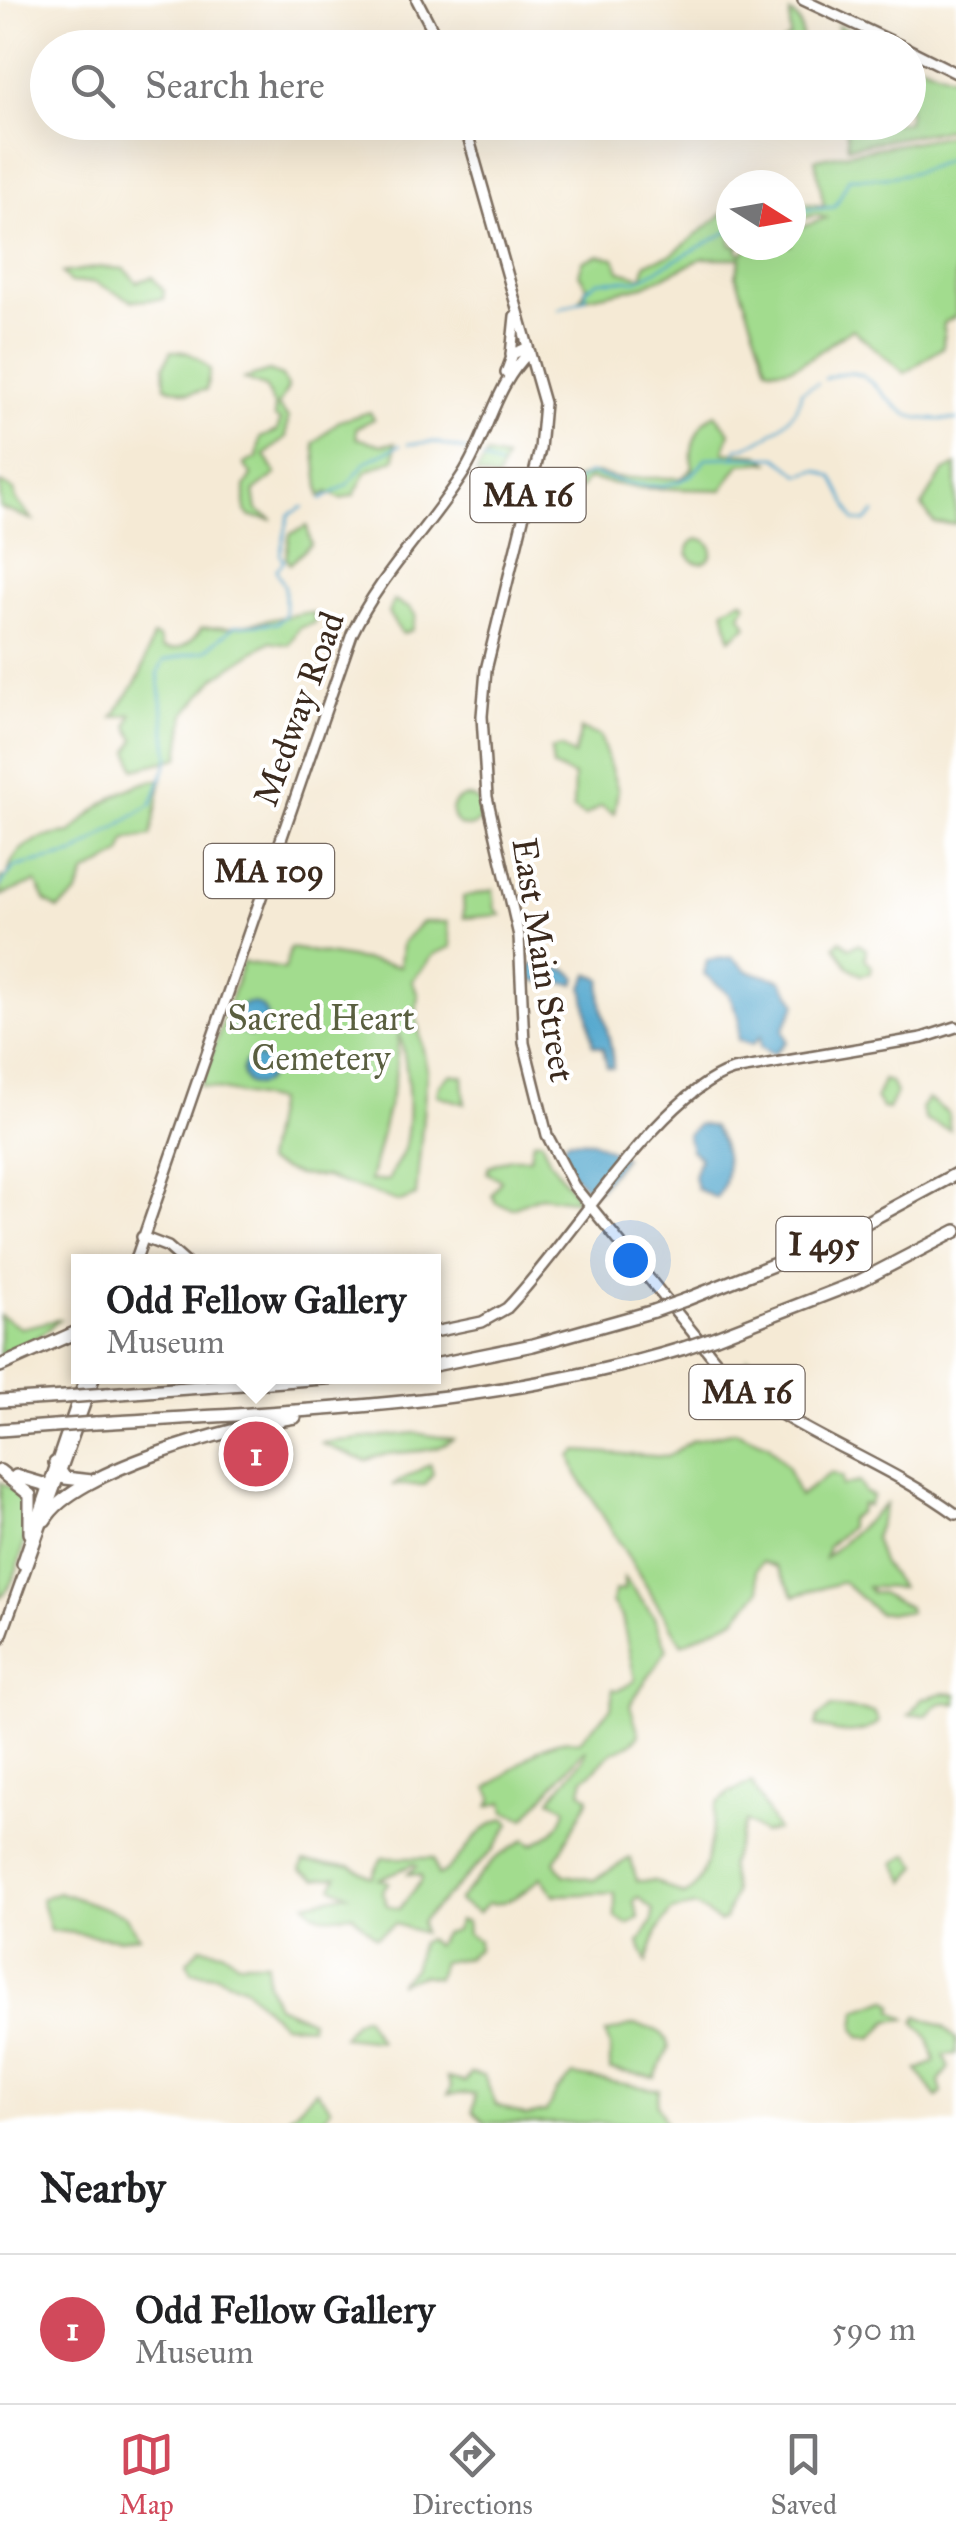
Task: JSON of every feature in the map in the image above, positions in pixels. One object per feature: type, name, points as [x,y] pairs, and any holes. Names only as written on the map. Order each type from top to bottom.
[{"type":"highway","name":"I 495","points":[[441,1364],[521,1348],[686,1300],[828,1242],[956,1174]]},
{"type":"highway","name":"I 495","points":[[0,1430],[375,1405],[513,1389],[716,1337],[858,1282],[956,1231]]},
{"type":"highway","points":[[0,1366],[71,1337]]},
{"type":"highway","points":[[0,1401],[242,1384]]},
{"type":"highway","points":[[45,1520],[62,1498],[217,1432],[375,1405]]},
{"type":"highway","points":[[0,1471],[47,1486],[58,1469],[78,1482],[106,1478]]},
{"type":"highway","points":[[0,1471],[29,1492],[34,1508],[30,1533]]},
{"type":"main road","points":[[417,0],[433,30]]},
{"type":"main road","points":[[803,0],[868,30]]},
{"type":"main road","points":[[926,58],[956,74]]},
{"type":"main road","name":"East Main Street","points":[[469,140],[542,388],[544,424],[486,670],[482,762],[519,936],[520,1020],[538,1103],[561,1166],[735,1382],[902,1476],[956,1514]]},
{"type":"main road","name":"Medway Road","points":[[499,397],[509,362],[514,303]]},
{"type":"main road","points":[[509,362],[514,353],[529,350]]},
{"type":"main road","name":"Medway Road","points":[[135,1254],[352,634],[374,595],[460,479],[512,369],[529,350]]},
{"type":"main road","points":[[441,1331],[478,1323],[504,1310],[677,1105],[713,1077],[732,1070],[922,1038],[956,1026]]},
{"type":"main road","points":[[142,1236],[176,1254]]},
{"type":"main road","points":[[0,1640],[45,1520],[84,1384]]},
{"type":"main road","points":[[58,1469],[93,1384]]},
{"type":"main road","points":[[12,1606],[30,1533],[47,1486]]},
{"type":"green space","points":[[790,13],[801,30],[790,30]]},
{"type":"green space","points":[[926,67],[956,78],[956,128],[926,133]]},
{"type":"green space","points":[[956,134],[956,316],[944,323],[943,347],[905,373],[853,329],[801,363],[779,369],[767,367],[736,275],[740,260],[806,260],[806,225],[826,218],[806,218],[806,204],[824,206],[815,159]]},
{"type":"green space","points":[[847,140],[888,140],[848,147]]},
{"type":"green space","points":[[716,219],[716,258],[703,258],[644,286],[581,299],[587,286],[579,274],[583,261],[599,255],[614,258],[620,271],[642,277],[646,263],[671,255]]},
{"type":"green space","points":[[101,267],[124,269],[137,282],[152,277],[164,291],[163,299],[133,301],[94,282],[70,283],[62,273]]},
{"type":"green space","points":[[171,351],[193,355],[210,370],[206,390],[189,393],[165,386],[164,366]]},
{"type":"green space","points":[[269,371],[282,376],[288,388],[278,406],[288,418],[286,437],[265,455],[276,474],[254,491],[257,510],[273,520],[251,517],[245,511],[245,487],[252,476],[244,464],[257,458],[260,438],[277,431],[280,421],[274,417],[275,408],[266,388],[244,379]]},
{"type":"green space","points":[[370,412],[374,419],[356,428],[357,438],[382,445],[395,443],[395,459],[367,471],[354,495],[341,499],[327,492],[320,497],[314,443],[339,421]]},
{"type":"green space","points":[[715,414],[730,432],[724,452],[759,455],[769,462],[740,464],[722,490],[637,488],[588,479],[565,507],[565,490],[552,486],[596,473],[615,478],[682,478],[693,468],[695,437]]},
{"type":"green space","points":[[487,455],[505,459],[497,479],[476,474]]},
{"type":"green space","points":[[956,465],[956,524],[934,523],[922,506],[943,472]]},
{"type":"green space","points":[[0,483],[14,490],[16,500],[33,520],[0,508]]},
{"type":"green space","points":[[307,526],[311,544],[290,564],[286,557],[290,534]]},
{"type":"green space","points":[[700,539],[709,542],[709,560],[700,563],[691,560],[688,551],[691,542]]},
{"type":"green space","points":[[742,600],[746,604],[741,615],[747,626],[730,639],[724,609]]},
{"type":"green space","points":[[394,601],[410,608],[416,616],[412,630],[402,634],[388,613]]},
{"type":"green space","points":[[313,613],[315,623],[299,628],[289,645],[269,642],[216,677],[185,714],[179,758],[135,769],[129,751],[135,740],[128,726],[132,714],[113,717],[140,676],[153,636],[159,638],[162,648],[175,649],[202,628],[233,627]]},
{"type":"green space","points":[[581,729],[600,736],[618,790],[614,814],[601,806],[585,816],[573,809],[574,776],[553,767],[551,750],[561,747],[574,756]]},
{"type":"green space","points":[[162,779],[151,836],[126,840],[121,854],[85,874],[76,896],[58,909],[46,902],[36,882],[0,896],[0,877],[8,877],[21,850],[39,839],[71,833],[112,798]]},
{"type":"green space","points":[[467,797],[478,801],[482,812],[478,823],[467,827],[456,823],[452,812],[456,801]]},
{"type":"green space","points":[[493,890],[495,908],[501,915],[464,918],[463,897]]},
{"type":"green space","name":"Sacred Heart Cemetery","points":[[422,922],[447,922],[451,947],[434,954],[412,981],[418,995],[416,1015],[427,1070],[416,1196],[400,1202],[325,1177],[297,1175],[265,1162],[276,1101],[201,1086],[243,962],[285,969],[290,948],[400,966],[402,943]],"holes":[[[399,1032],[409,1103],[404,1150],[389,1180],[370,1181],[395,1079]]]},
{"type":"green space","points":[[841,940],[849,948],[858,944],[866,949],[870,973],[861,975],[848,966],[835,946]]},
{"type":"green space","points":[[451,1074],[463,1076],[465,1104],[437,1095],[439,1085]]},
{"type":"green space","points":[[883,1080],[891,1082],[896,1093],[888,1109],[882,1108],[876,1098]]},
{"type":"green space","points":[[928,1099],[948,1113],[950,1130],[925,1120],[921,1108]]},
{"type":"green space","points":[[541,1140],[550,1161],[579,1201],[541,1196],[512,1208],[496,1203],[492,1195],[501,1180],[487,1173],[489,1166],[510,1158],[530,1158],[533,1141]]},
{"type":"green space","points":[[0,1315],[21,1328],[61,1319],[32,1341],[0,1355]]},
{"type":"green space","points":[[748,1358],[766,1376],[768,1387],[748,1387]]},
{"type":"green space","points":[[735,1431],[769,1445],[788,1468],[799,1496],[831,1473],[842,1477],[842,1486],[859,1482],[865,1493],[873,1496],[868,1506],[862,1504],[849,1519],[849,1528],[828,1546],[825,1558],[886,1504],[874,1538],[882,1562],[901,1588],[867,1587],[872,1593],[881,1593],[908,1607],[909,1612],[878,1613],[843,1582],[794,1596],[777,1567],[762,1562],[756,1570],[760,1590],[736,1618],[682,1644],[577,1474],[571,1456],[578,1451],[667,1457],[691,1441]]},
{"type":"green space","points":[[415,1433],[453,1439],[433,1449],[387,1454],[366,1461],[320,1443]]},
{"type":"green space","points":[[430,1464],[433,1473],[425,1485],[392,1485]]},
{"type":"green space","points":[[0,1482],[17,1491],[28,1506],[17,1568],[0,1597]]},
{"type":"green space","points":[[624,1578],[653,1615],[667,1649],[630,1705],[639,1734],[584,1778],[581,1791],[589,1798],[555,1862],[564,1875],[594,1880],[630,1858],[637,1881],[655,1881],[684,1895],[700,1879],[717,1804],[730,1792],[752,1783],[777,1830],[763,1833],[746,1821],[729,1866],[734,1893],[725,1919],[719,1922],[696,1906],[671,1911],[657,1932],[647,1962],[639,1943],[652,1922],[653,1910],[638,1897],[633,1901],[639,1918],[628,1924],[615,1917],[615,1893],[554,1895],[541,1877],[516,1896],[487,1904],[478,1913],[458,1901],[495,1859],[525,1839],[532,1844],[538,1841],[558,1826],[566,1808],[550,1800],[583,1759],[586,1748],[525,1818],[505,1812],[503,1802],[489,1806],[493,1798],[487,1788],[542,1748],[579,1741],[611,1708],[613,1689],[635,1680],[622,1617],[612,1603],[615,1591],[624,1590]]},
{"type":"green space","points":[[956,1694],[956,1704],[943,1703],[927,1715],[909,1715],[922,1699]]},
{"type":"green space","points":[[831,1707],[874,1712],[879,1722],[857,1732],[816,1726],[818,1717]]},
{"type":"green space","points":[[506,1819],[510,1824],[493,1850],[421,1922],[423,1933],[395,1924],[376,1937],[352,1914],[321,1915],[306,1903],[348,1894],[332,1887],[337,1876],[317,1879],[301,1870],[304,1862],[351,1866],[372,1877],[382,1858],[433,1858],[438,1876],[485,1828]],"holes":[[[417,1866],[408,1874],[421,1875],[422,1880],[399,1909],[387,1905],[382,1892],[389,1882],[379,1879]]]},
{"type":"green space","points":[[909,1854],[918,1866],[906,1882],[895,1863]]},
{"type":"green space","points":[[58,1892],[125,1915],[139,1936],[120,1939],[50,1930],[41,1899]]},
{"type":"green space","points":[[459,1921],[466,1922],[467,1934],[478,1940],[478,1949],[466,1958],[442,1962],[437,1978],[422,1975],[398,1984],[413,1969],[420,1943],[427,1939],[435,1946],[443,1934],[455,1931]]},
{"type":"green space","points":[[200,1947],[222,1951],[238,1962],[267,1962],[267,1982],[277,2006],[311,2020],[310,2026],[282,2024],[244,1987],[216,1975],[192,1972],[187,1962]]},
{"type":"green space","points":[[888,1999],[894,2005],[893,2011],[906,2019],[889,2021],[872,2038],[860,2036],[855,2029],[857,2010]]},
{"type":"green space","points":[[364,2016],[379,2041],[343,2037],[355,2020]]},
{"type":"green space","points":[[918,2016],[944,2027],[956,2040],[956,2054],[944,2055],[949,2067],[939,2082],[942,2093],[937,2097],[917,2070],[935,2062],[929,2039],[915,2022]]},
{"type":"green space","points":[[634,2025],[656,2030],[667,2041],[669,2047],[655,2077],[610,2070],[610,2046],[605,2033]]},
{"type":"green space","points":[[471,2073],[484,2076],[496,2105],[527,2116],[546,2112],[557,2091],[573,2075],[659,2090],[657,2104],[666,2123],[485,2123],[473,2112],[475,2094],[448,2094],[451,2087],[447,2078],[465,2082]]},
{"type":"green space","points":[[316,2090],[331,2108],[321,2123],[283,2123]]},
{"type":"water","points":[[732,957],[748,971],[781,980],[797,1003],[783,1030],[787,1041],[773,1055],[760,1047],[761,1036],[752,1045],[738,1040],[739,1018],[728,993],[704,974],[707,960]]},
{"type":"water","points":[[535,964],[568,970],[577,978],[575,984],[530,981],[528,968]]},
{"type":"water","points":[[589,974],[602,979],[601,1001],[613,1068],[607,1067],[603,1048],[593,1045],[583,987]]},
{"type":"water","points":[[251,1003],[262,1008],[267,1019],[262,1030],[251,1035],[240,1030],[235,1019],[240,1008]]},
{"type":"water","points":[[256,1057],[266,1061],[270,1071],[266,1081],[256,1085],[246,1081],[242,1071],[246,1061]]},
{"type":"water","points":[[698,1124],[713,1127],[725,1154],[726,1173],[716,1198],[697,1189],[694,1176],[700,1158],[691,1150],[687,1135]]},
{"type":"water","points":[[567,1140],[592,1141],[624,1157],[599,1189],[591,1193],[568,1169],[562,1148]]},
{"type":"waterway","points":[[806,210],[835,207],[849,178],[904,174],[956,155]]},
{"type":"waterway","points":[[559,309],[586,299],[586,289],[599,281],[638,280],[716,238]]},
{"type":"waterway","points":[[825,379],[852,373],[862,376],[907,414],[956,420]]},
{"type":"waterway","points":[[541,482],[571,485],[590,473],[637,485],[683,480],[706,458],[734,457],[737,449],[768,435],[794,411],[801,392],[818,383]]},
{"type":"waterway","points":[[408,444],[434,442],[467,451]]},
{"type":"waterway","points":[[321,500],[347,485],[366,462],[400,445]]},
{"type":"waterway","points":[[735,457],[777,457],[800,475],[817,470],[833,477],[855,521],[865,522],[874,513]]},
{"type":"waterway","points":[[483,460],[499,467]]},
{"type":"waterway","points":[[0,886],[14,867],[74,854],[152,804],[169,758],[158,672],[164,661],[206,650],[235,626],[277,623],[285,616],[285,587],[276,570],[284,561],[280,554],[289,515],[303,507]]},
{"type":"place","name":"Odd Fellow Gallery","points":[[256,1454]]}]
